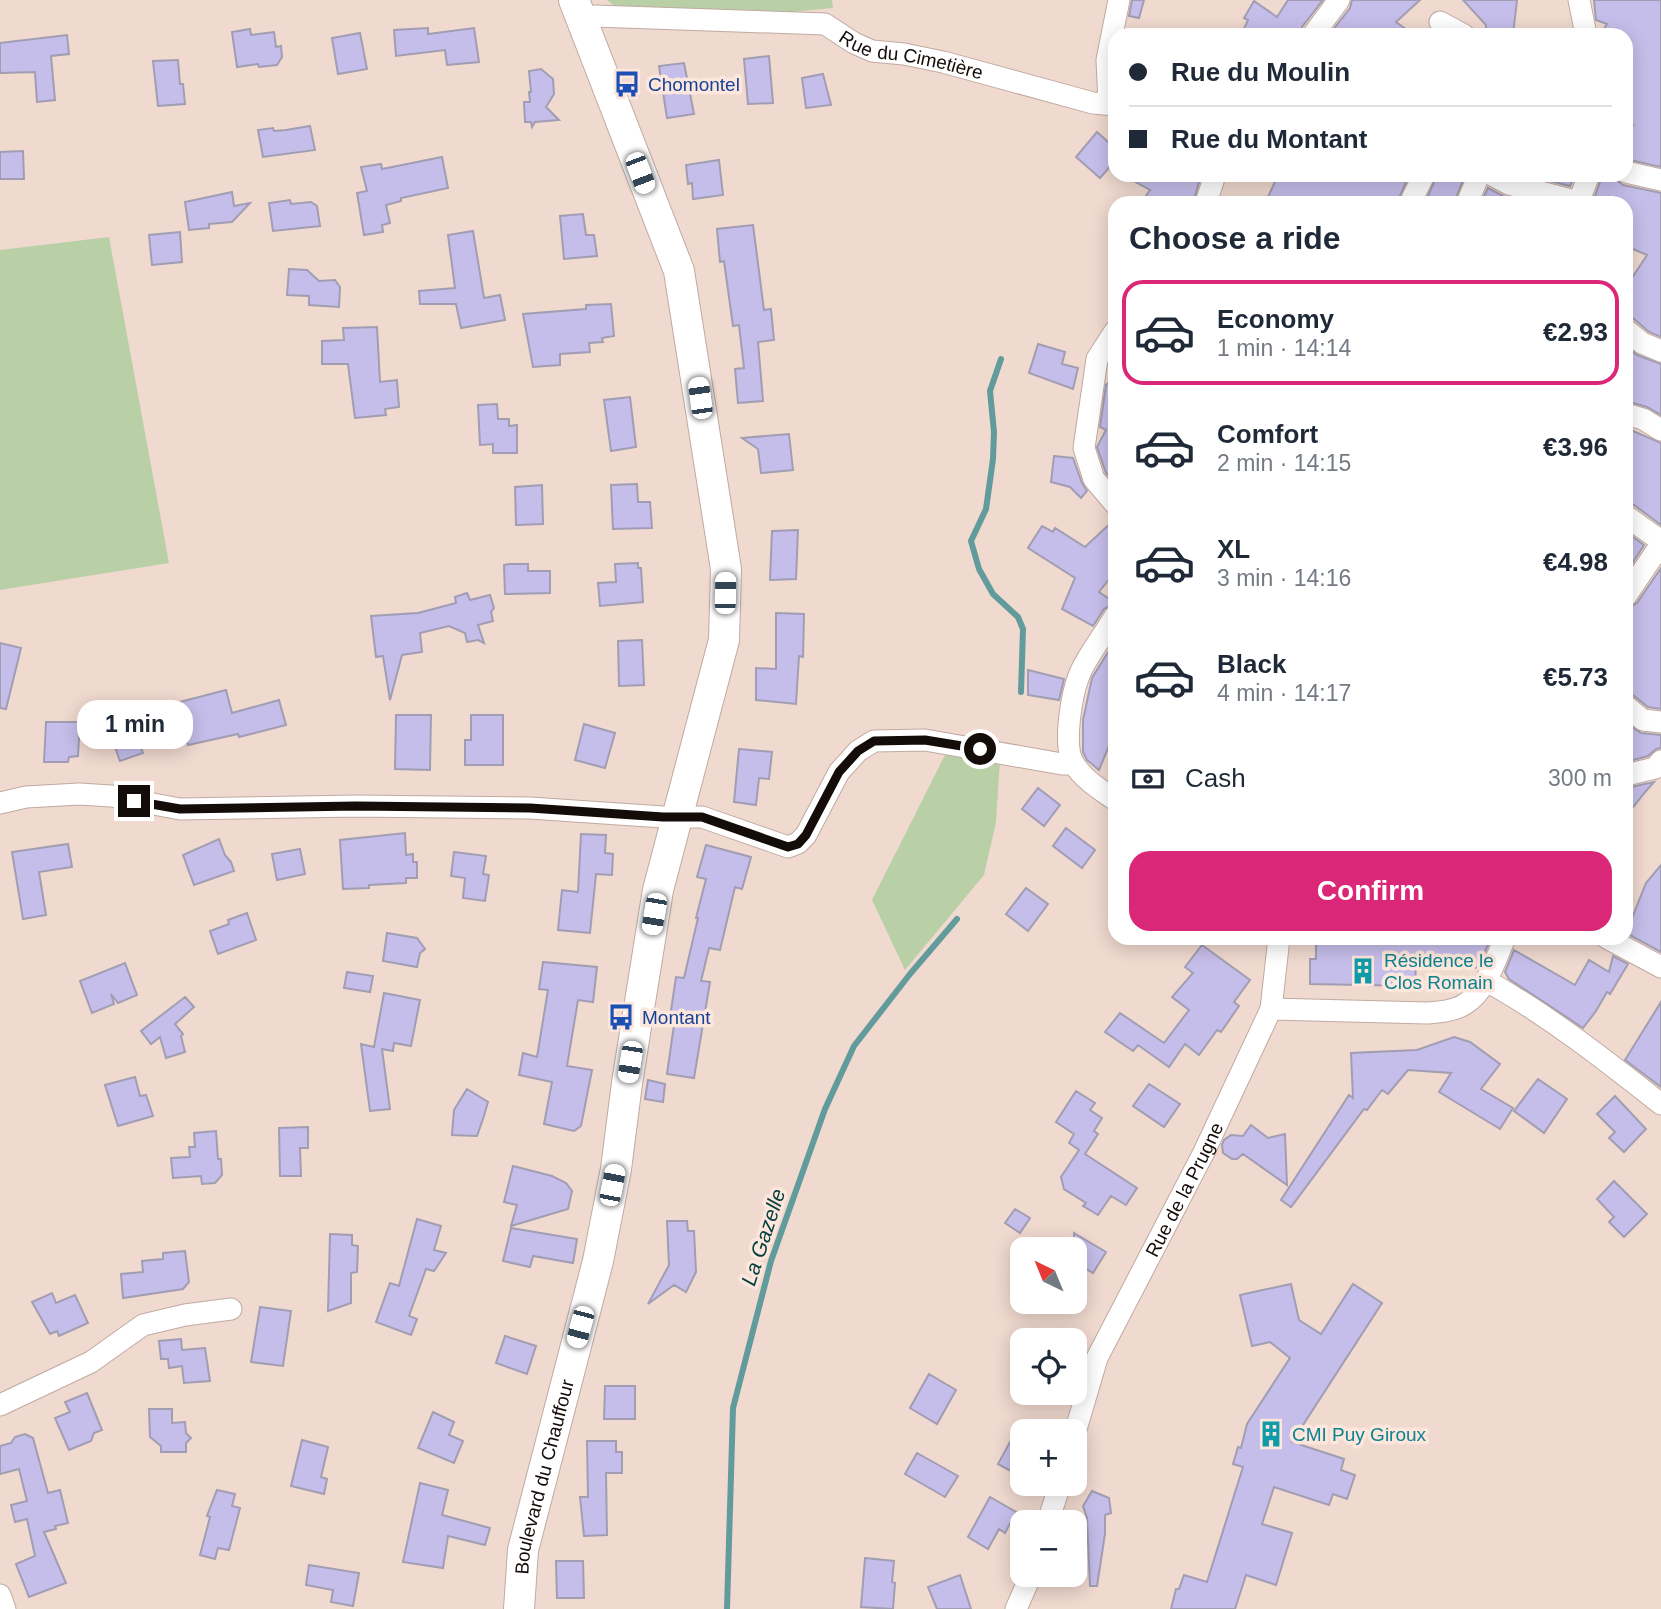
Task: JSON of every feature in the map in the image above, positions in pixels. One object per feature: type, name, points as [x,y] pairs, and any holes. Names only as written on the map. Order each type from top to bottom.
[{"type":"main road","name":"Boulevard du Chauffour","points":[[519,1609],[523,1550],[598,1261],[616,1169],[657,890],[724,640],[726,569],[679,271],[578,9]]},
{"type":"street","points":[[1113,28],[1119,0]]},
{"type":"street","points":[[1318,28],[1339,0]]},
{"type":"street","points":[[1579,0],[1585,28]]},
{"type":"street","name":"Rue du Cimetière","points":[[578,9],[595,16],[825,24],[872,51],[943,62],[1093,103],[1108,105]]},
{"type":"street","points":[[1440,22],[1451,28]]},
{"type":"street","points":[[1633,174],[1661,180]]},
{"type":"street","points":[[1505,182],[1555,196]]},
{"type":"street","points":[[1633,339],[1661,351]]},
{"type":"street","points":[[1108,342],[1097,359],[1084,449],[1094,479],[1108,496]]},
{"type":"street","points":[[1633,416],[1661,430]]},
{"type":"street","points":[[1633,521],[1658,539],[1633,584]]},
{"type":"street","points":[[1108,627],[1080,673],[1069,738],[1073,764],[1108,795]]},
{"type":"street","points":[[1633,712],[1643,720],[1661,722]]},
{"type":"street","points":[[0,803],[26,797],[79,794],[111,796],[180,809],[356,806],[530,808],[702,817],[788,847],[798,844],[806,835],[839,772],[858,751],[874,741],[925,740],[1073,764]]},
{"type":"street","points":[[1633,773],[1655,768],[1661,761]]},
{"type":"street","name":"Rue de la Prugne","points":[[1079,1419],[1097,1358],[1204,1152],[1272,1009],[1278,945]]},
{"type":"street","points":[[1272,1009],[1427,1013],[1450,1010],[1466,1004],[1487,981],[1502,945]]},
{"type":"street","points":[[1620,945],[1661,967]]},
{"type":"street","points":[[1487,981],[1529,1005],[1578,1039],[1661,1104]]},
{"type":"street","points":[[0,1405],[91,1362],[143,1325],[231,1308]]},
{"type":"street","points":[[1016,1609],[1026,1587]]},
{"type":"street","points":[[0,1595],[5,1609]]},
{"type":"green space","points":[[607,0],[832,0],[833,8],[781,13],[618,9]]},
{"type":"green space","points":[[109,237],[169,563],[0,590],[0,250]]},
{"type":"green space","points":[[947,751],[1000,761],[996,822],[984,875],[905,970],[872,900]]},
{"type":"building","points":[[1132,0],[1144,0],[1139,18],[1129,16]]},
{"type":"building","points":[[1288,0],[1323,0],[1302,28],[1244,28],[1248,20],[1244,18],[1254,1],[1277,17]]},
{"type":"building","points":[[1352,0],[1420,0],[1396,22],[1404,28],[1334,28],[1350,8]]},
{"type":"building","points":[[1463,0],[1517,0],[1514,28],[1486,28],[1486,25]]},
{"type":"building","points":[[1594,0],[1661,0],[1661,167],[1633,161],[1633,28],[1604,28],[1607,24],[1596,20]]},
{"type":"building","points":[[428,28],[428,34],[474,28],[479,62],[447,65],[445,50],[396,56],[394,30]]},
{"type":"building","points":[[250,29],[251,35],[274,32],[276,47],[281,46],[282,57],[277,65],[237,67],[232,32]]},
{"type":"building","points":[[360,33],[367,69],[338,74],[332,38]]},
{"type":"building","points":[[67,35],[69,54],[51,56],[55,100],[37,102],[35,72],[0,73],[0,43]]},
{"type":"building","points":[[769,56],[773,103],[748,104],[744,59]]},
{"type":"building","points":[[178,60],[185,104],[158,106],[153,61]]},
{"type":"building","points":[[684,63],[694,114],[667,118],[659,66]]},
{"type":"building","points":[[541,69],[553,79],[554,94],[546,107],[559,120],[535,122],[532,127],[531,122],[525,122],[524,102],[530,102],[529,71]]},
{"type":"building","points":[[823,74],[831,105],[806,108],[802,78]]},
{"type":"building","points":[[310,126],[315,150],[263,157],[258,130],[273,128],[274,131]]},
{"type":"building","points":[[1097,132],[1108,142],[1108,169],[1100,178],[1076,157]]},
{"type":"building","points":[[23,151],[24,179],[0,179],[0,152]]},
{"type":"building","points":[[442,157],[448,188],[401,198],[401,201],[386,205],[390,223],[382,225],[383,232],[364,235],[357,193],[367,191],[361,167],[381,164],[382,169]]},
{"type":"building","points":[[719,160],[723,195],[693,199],[692,183],[688,184],[686,165]]},
{"type":"building","points":[[1136,182],[1199,182],[1195,196],[1146,196],[1150,190]]},
{"type":"building","points":[[1275,182],[1406,182],[1400,196],[1268,196]]},
{"type":"building","points":[[1434,182],[1462,182],[1457,196],[1428,196]]},
{"type":"building","points":[[1554,182],[1572,182],[1570,186]]},
{"type":"building","points":[[1600,182],[1619,182],[1661,193],[1661,337],[1649,332],[1633,319],[1633,276],[1647,255],[1633,249],[1633,196],[1595,196]]},
{"type":"building","points":[[1488,188],[1503,196],[1484,196]]},
{"type":"building","points":[[232,192],[234,206],[250,203],[232,222],[209,224],[209,228],[189,230],[185,202]]},
{"type":"building","points":[[290,200],[291,204],[311,202],[317,206],[320,226],[273,231],[269,203]]},
{"type":"building","points":[[583,214],[586,235],[594,235],[597,256],[564,259],[560,216]]},
{"type":"building","points":[[753,225],[764,310],[771,309],[774,340],[758,342],[763,401],[738,403],[735,369],[744,368],[739,325],[733,326],[724,261],[720,262],[717,229]]},
{"type":"building","points":[[473,231],[484,298],[500,295],[505,320],[461,328],[456,304],[420,304],[419,291],[455,288],[448,235]]},
{"type":"building","points":[[180,232],[182,262],[152,265],[149,235]]},
{"type":"building","points":[[289,269],[307,270],[319,281],[335,280],[340,287],[339,307],[309,305],[309,296],[287,295]]},
{"type":"building","points":[[611,304],[614,336],[602,338],[603,342],[589,343],[590,352],[560,354],[560,365],[533,367],[523,314],[586,309],[586,305]]},
{"type":"building","points":[[377,327],[380,382],[397,380],[399,407],[385,409],[386,415],[355,418],[348,364],[322,364],[322,341],[344,340],[343,328]]},
{"type":"building","points":[[1038,344],[1065,352],[1062,364],[1078,368],[1073,389],[1029,373]]},
{"type":"building","points":[[1633,352],[1661,364],[1661,415],[1633,403]]},
{"type":"building","points":[[1108,383],[1108,475],[1097,447],[1106,430],[1100,427]]},
{"type":"building","points":[[630,397],[636,447],[611,451],[604,400]]},
{"type":"building","points":[[497,404],[498,419],[509,419],[509,426],[517,425],[517,453],[493,453],[493,444],[480,445],[478,405]]},
{"type":"building","points":[[1633,431],[1661,443],[1661,525],[1634,505]]},
{"type":"building","points":[[789,434],[793,470],[761,473],[758,449],[742,438]]},
{"type":"building","points":[[1054,456],[1073,458],[1087,491],[1081,498],[1070,487],[1051,482]]},
{"type":"building","points":[[637,484],[638,502],[650,502],[652,528],[613,529],[611,485]]},
{"type":"building","points":[[542,485],[543,524],[516,525],[515,487]]},
{"type":"building","points":[[1042,526],[1053,532],[1055,528],[1085,547],[1108,526],[1108,581],[1099,592],[1108,598],[1108,607],[1093,626],[1062,609],[1075,578],[1028,548]]},
{"type":"building","points":[[798,530],[796,579],[770,580],[772,531]]},
{"type":"building","points":[[1633,537],[1644,545],[1633,562]]},
{"type":"building","points":[[638,563],[638,568],[641,568],[643,602],[600,606],[598,583],[616,582],[615,564]]},
{"type":"building","points":[[528,564],[528,571],[550,571],[550,593],[505,594],[504,565]]},
{"type":"building","points":[[1661,568],[1661,709],[1648,707],[1633,696],[1633,605]]},
{"type":"building","points":[[467,593],[470,600],[490,595],[494,608],[491,612],[493,621],[478,625],[484,643],[478,640],[467,642],[465,633],[449,626],[420,633],[422,652],[402,655],[390,700],[383,656],[376,657],[371,616],[418,613],[456,603],[455,597]]},
{"type":"building","points":[[776,613],[804,614],[803,657],[799,656],[796,704],[756,700],[756,668],[776,669]]},
{"type":"building","points":[[642,640],[644,685],[619,686],[618,641]]},
{"type":"building","points":[[0,643],[21,648],[6,709],[0,708]]},
{"type":"building","points":[[1108,652],[1108,748],[1099,770],[1087,760],[1083,752],[1083,720],[1092,678]]},
{"type":"building","points":[[1028,670],[1064,679],[1059,700],[1028,695]]},
{"type":"building","points":[[226,690],[232,713],[279,700],[286,725],[239,737],[238,734],[188,745],[176,703]]},
{"type":"building","points":[[136,706],[145,729],[135,733],[143,753],[120,761],[104,717]]},
{"type":"building","points":[[396,715],[431,715],[430,770],[395,769]]},
{"type":"building","points":[[471,715],[503,715],[503,765],[465,765],[465,740],[471,740]]},
{"type":"building","points":[[46,722],[80,722],[78,756],[69,757],[68,762],[44,762]]},
{"type":"building","points":[[584,724],[615,733],[605,768],[575,760]]},
{"type":"building","points":[[1633,728],[1641,733],[1661,735],[1661,748],[1648,756],[1633,760]]},
{"type":"building","points":[[739,749],[772,752],[769,779],[759,778],[756,805],[734,802]]},
{"type":"building","points":[[1654,782],[1633,807],[1633,786]]},
{"type":"building","points":[[1038,788],[1060,805],[1044,826],[1022,809]]},
{"type":"building","points":[[1066,828],[1095,850],[1082,868],[1053,846]]},
{"type":"building","points":[[405,833],[406,855],[413,854],[413,862],[417,862],[417,878],[406,878],[406,883],[343,889],[340,840]]},
{"type":"building","points":[[581,834],[606,835],[605,853],[613,854],[612,875],[596,874],[590,933],[558,930],[562,890],[578,892]]},
{"type":"building","points":[[219,839],[234,871],[194,885],[183,855]]},
{"type":"building","points":[[68,844],[72,867],[39,872],[46,915],[23,919],[12,852]]},
{"type":"building","points":[[706,845],[751,857],[742,889],[735,887],[720,950],[709,948],[701,981],[710,982],[694,1078],[667,1074],[675,1018],[670,1017],[676,977],[684,978],[698,918],[706,879],[697,877]]},
{"type":"building","points":[[300,849],[305,874],[277,880],[272,854]]},
{"type":"building","points":[[454,852],[486,856],[483,874],[489,875],[485,901],[463,898],[465,878],[451,876]]},
{"type":"building","points":[[1661,865],[1661,952],[1633,937],[1633,916],[1646,883]]},
{"type":"building","points":[[1026,888],[1048,904],[1028,931],[1006,914]]},
{"type":"building","points":[[247,913],[256,940],[218,954],[210,931]]},
{"type":"building","points":[[387,933],[417,938],[425,949],[420,953],[417,967],[383,961]]},
{"type":"building","points":[[1202,945],[1250,980],[1234,1002],[1239,1006],[1221,1032],[1217,1030],[1199,1055],[1185,1044],[1169,1067],[1138,1045],[1133,1051],[1105,1032],[1120,1013],[1164,1043],[1189,1010],[1172,997],[1193,973],[1185,967]]},
{"type":"building","name":"Résidence le Clos Romain","points":[[1316,945],[1488,945],[1478,968],[1415,958],[1416,986],[1310,984],[1310,959],[1316,959]]},
{"type":"building","points":[[1514,950],[1575,985],[1589,960],[1609,972],[1613,956],[1628,964],[1610,994],[1607,992],[1583,1028],[1509,979],[1505,972]]},
{"type":"building","points":[[543,962],[597,967],[593,1002],[578,1000],[567,1066],[592,1070],[581,1126],[574,1131],[544,1124],[552,1082],[519,1075],[523,1053],[537,1057],[548,990],[539,989]]},
{"type":"building","points":[[125,963],[137,995],[118,1003],[111,994],[114,1004],[92,1013],[80,981]]},
{"type":"building","points":[[347,972],[373,976],[370,992],[344,988]]},
{"type":"building","points":[[384,993],[420,1000],[411,1046],[394,1043],[393,1051],[382,1049],[390,1109],[370,1111],[361,1044],[374,1047]]},
{"type":"building","points":[[185,997],[194,1007],[175,1024],[183,1034],[181,1036],[185,1052],[166,1058],[160,1037],[151,1044],[141,1031]]},
{"type":"building","points":[[1661,1002],[1661,1087],[1625,1060]]},
{"type":"building","points":[[1454,1037],[1470,1042],[1500,1064],[1481,1089],[1513,1108],[1500,1129],[1439,1092],[1451,1073],[1408,1070],[1388,1094],[1382,1090],[1367,1110],[1364,1109],[1291,1207],[1281,1200],[1349,1095],[1353,1098],[1351,1053],[1417,1050]]},
{"type":"building","points":[[135,1077],[140,1096],[146,1095],[153,1116],[118,1126],[105,1085]]},
{"type":"building","points":[[1538,1079],[1567,1099],[1544,1133],[1514,1111]]},
{"type":"building","points":[[648,1080],[665,1084],[663,1102],[645,1099]]},
{"type":"building","points":[[1149,1084],[1180,1104],[1164,1127],[1133,1106]]},
{"type":"building","points":[[467,1089],[488,1102],[483,1119],[477,1136],[452,1135],[454,1110]]},
{"type":"building","points":[[1076,1091],[1095,1103],[1090,1110],[1102,1118],[1094,1131],[1098,1134],[1085,1154],[1137,1188],[1126,1205],[1111,1196],[1098,1215],[1083,1206],[1086,1203],[1064,1189],[1061,1177],[1079,1150],[1069,1143],[1074,1134],[1056,1122]]},
{"type":"building","points":[[1615,1096],[1646,1129],[1624,1152],[1609,1138],[1615,1132],[1597,1114]]},
{"type":"building","points":[[1251,1125],[1268,1138],[1285,1134],[1287,1185],[1243,1154],[1232,1159],[1223,1153],[1224,1140],[1231,1135],[1243,1136]]},
{"type":"building","points":[[308,1127],[308,1148],[300,1148],[301,1176],[280,1176],[279,1128]]},
{"type":"building","points":[[216,1131],[222,1175],[215,1183],[202,1184],[201,1176],[173,1178],[171,1158],[190,1157],[189,1147],[195,1147],[194,1133]]},
{"type":"building","points":[[513,1166],[552,1176],[566,1183],[572,1191],[568,1209],[511,1226],[517,1205],[504,1202]]},
{"type":"building","points":[[1614,1181],[1647,1214],[1624,1237],[1609,1222],[1614,1217],[1597,1199]]},
{"type":"building","points":[[1015,1209],[1030,1218],[1020,1233],[1005,1223]]},
{"type":"building","points":[[417,1219],[441,1226],[434,1250],[446,1253],[434,1271],[426,1269],[409,1316],[417,1319],[411,1335],[376,1322],[390,1283],[399,1286]]},
{"type":"building","points":[[667,1221],[687,1221],[688,1231],[694,1231],[696,1272],[686,1292],[674,1285],[648,1304],[669,1265]]},
{"type":"building","points":[[511,1228],[577,1239],[573,1263],[533,1256],[530,1267],[503,1261]]},
{"type":"building","points":[[330,1234],[352,1235],[352,1245],[358,1246],[357,1272],[351,1273],[351,1303],[328,1311]]},
{"type":"building","points":[[1087,1241],[1106,1252],[1093,1273],[1087,1270]]},
{"type":"building","points":[[185,1251],[189,1282],[183,1289],[123,1298],[121,1274],[143,1272],[142,1261],[163,1259],[163,1253]]},
{"type":"building","name":"CMI Puy Giroux","points":[[1291,1284],[1299,1320],[1321,1334],[1353,1284],[1382,1303],[1292,1442],[1344,1459],[1341,1470],[1355,1475],[1347,1499],[1333,1494],[1329,1505],[1274,1487],[1262,1524],[1292,1533],[1276,1585],[1246,1575],[1235,1609],[1171,1609],[1176,1589],[1179,1589],[1184,1575],[1207,1582],[1243,1467],[1233,1464],[1238,1447],[1241,1448],[1247,1424],[1290,1358],[1270,1342],[1252,1346],[1240,1295]]},
{"type":"building","points":[[52,1293],[56,1303],[75,1295],[88,1323],[59,1336],[57,1331],[50,1334],[32,1302]]},
{"type":"building","points":[[260,1307],[291,1311],[283,1366],[251,1362]]},
{"type":"building","points":[[505,1336],[536,1346],[527,1374],[496,1363]]},
{"type":"building","points":[[181,1339],[182,1350],[205,1348],[210,1381],[184,1383],[182,1366],[169,1368],[168,1359],[161,1359],[159,1341]]},
{"type":"building","points":[[929,1374],[956,1390],[937,1424],[910,1408]]},
{"type":"building","points":[[605,1386],[635,1386],[635,1419],[604,1419]]},
{"type":"building","points":[[87,1393],[102,1430],[94,1433],[91,1441],[69,1450],[55,1418],[70,1412],[65,1402]]},
{"type":"building","points":[[149,1409],[172,1409],[172,1423],[185,1422],[186,1433],[191,1438],[186,1443],[186,1452],[161,1452],[161,1446],[150,1437]]},
{"type":"building","points":[[433,1412],[454,1422],[449,1435],[463,1441],[454,1463],[418,1448]]},
{"type":"building","points":[[25,1434],[33,1438],[48,1493],[60,1490],[68,1523],[44,1532],[66,1583],[29,1597],[16,1564],[35,1556],[27,1519],[15,1522],[11,1505],[27,1501],[19,1469],[0,1474],[0,1446]]},
{"type":"building","points":[[302,1440],[328,1447],[321,1477],[327,1479],[324,1494],[291,1486]]},
{"type":"building","points":[[587,1441],[616,1441],[616,1452],[622,1452],[622,1473],[606,1473],[607,1535],[584,1536],[580,1497],[588,1497]]},
{"type":"building","points":[[1010,1442],[1010,1470],[998,1464]]},
{"type":"building","points":[[917,1453],[958,1476],[945,1497],[905,1474]]},
{"type":"building","points":[[420,1483],[448,1490],[442,1515],[490,1528],[485,1545],[448,1536],[443,1568],[403,1562]]},
{"type":"building","points":[[217,1490],[235,1494],[232,1506],[240,1508],[229,1550],[218,1548],[215,1559],[200,1555],[210,1517],[207,1516]]},
{"type":"building","points":[[1092,1491],[1109,1498],[1111,1513],[1105,1515],[1105,1534],[1097,1586],[1090,1586],[1087,1510],[1083,1506]]},
{"type":"building","points":[[990,1497],[1013,1510],[1010,1510],[1010,1523],[1005,1533],[999,1529],[988,1549],[968,1537]]},
{"type":"building","points":[[865,1558],[894,1561],[893,1609],[861,1607]]},
{"type":"building","points":[[556,1561],[583,1561],[584,1598],[557,1598]]},
{"type":"building","points":[[309,1565],[359,1573],[353,1606],[331,1602],[333,1590],[306,1585]]},
{"type":"building","points":[[960,1575],[971,1609],[937,1609],[928,1587]]},
{"type":"waterway","name":"La Gazelle","points":[[1001,359],[990,391],[994,432],[986,509],[971,541],[979,569],[993,594],[1018,617],[1023,629],[1021,692]]},
{"type":"waterway","name":"La Gazelle","points":[[727,1609],[733,1408],[771,1261],[825,1109],[854,1046],[957,919]]},
{"type":"place","name":"Chomontel","points":[[627,84]]},
{"type":"place","name":"Résidence le Clos Romain","points":[[1363,971]]},
{"type":"place","name":"Montant","points":[[621,1017]]},
{"type":"place","name":"CMI Puy Giroux","points":[[1271,1434]]},
{"type":"route","points":[[134,801],[180,809],[356,806],[530,808],[702,817],[788,847],[798,844],[806,835],[839,772],[858,751],[874,741],[925,740],[980,749]]}]
